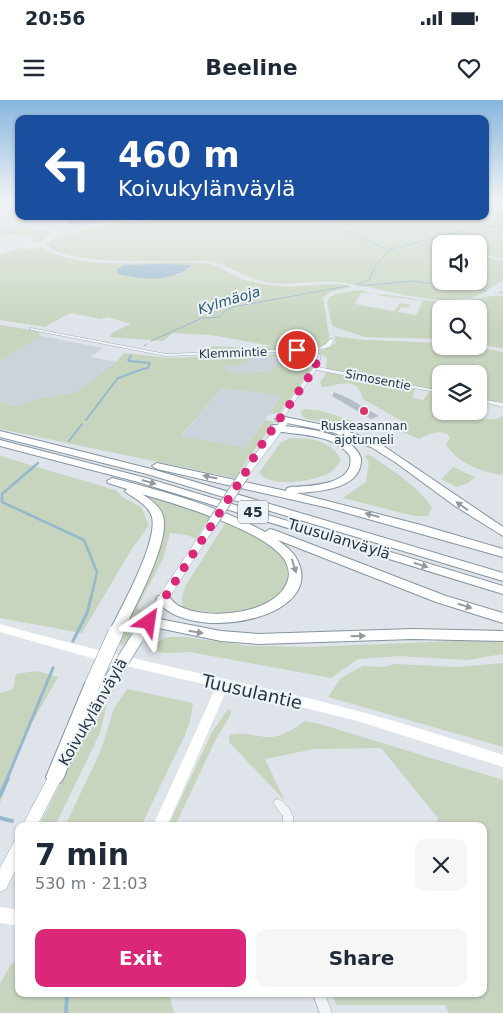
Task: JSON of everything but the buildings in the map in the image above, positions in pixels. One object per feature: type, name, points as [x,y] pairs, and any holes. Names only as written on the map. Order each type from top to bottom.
[{"type":"highway","points":[[258,486],[290,490],[316,488],[339,482],[348,477],[356,465],[354,452],[338,441],[280,424]]},
{"type":"highway","points":[[280,424],[335,430],[375,445],[399,460],[459,504],[503,532]]},
{"type":"highway","name":"Tuusulanväylä","points":[[0,434],[26,439],[226,494],[503,577]]},
{"type":"highway","points":[[26,439],[258,486],[384,518],[503,553]]},
{"type":"highway","name":"Tuusulanväylä","points":[[0,444],[142,480],[503,590]]},
{"type":"highway","points":[[0,448],[112,481],[239,522],[441,599],[503,618]]},
{"type":"highway","points":[[55,777],[99,685],[116,632],[151,555],[160,528],[158,516],[152,508],[130,490],[112,481]]},
{"type":"highway","points":[[163,599],[170,609],[177,611],[200,616],[232,618],[264,611],[288,595],[294,585],[296,575],[295,564],[289,555],[268,538],[239,522]]},
{"type":"highway","points":[[149,622],[222,636],[258,639],[413,634],[503,636]]},
{"type":"main road","name":"Koivukylänväylä","points":[[99,685],[149,622],[244,475],[280,424]]},
{"type":"main road","name":"Tuusulantie","points":[[0,628],[49,644],[353,715],[440,740],[503,761]]},
{"type":"main road","points":[[162,822],[223,685]]},
{"type":"main road","name":"Koivukylänväylä","points":[[31,822],[55,777]]},
{"type":"main road","points":[[0,884],[15,854]]},
{"type":"main road","points":[[0,916],[15,918]]},
{"type":"street","name":"Klemmintie","points":[[32,329],[160,354],[310,351]]},
{"type":"street","points":[[310,351],[328,346],[332,340]]},
{"type":"street","name":"Koivukylänväylä","points":[[280,424],[289,414],[289,406],[315,368],[317,359],[310,351]]},
{"type":"street","name":"Simosentie","points":[[315,368],[432,390]]},
{"type":"street","points":[[487,402],[503,405]]},
{"type":"street","points":[[278,804],[288,816],[288,822]]},
{"type":"street","points":[[320,997],[326,1013]]},
{"type":"shaded area","points":[[41,336],[103,348],[90,357],[116,362],[75,393],[32,400],[17,406],[0,403],[0,361]]},
{"type":"shaded area","points":[[252,357],[270,357],[284,360],[270,371],[246,373],[226,371],[226,365],[234,365]]},
{"type":"shaded area","points":[[222,388],[281,396],[246,448],[181,437]]},
{"type":"green space","points":[[47,245],[432,245],[432,290],[487,290],[487,257],[503,261],[503,280],[478,296],[459,300],[442,300],[338,282],[266,282],[209,261],[148,262],[75,257],[57,252]]},
{"type":"green space","points":[[487,245],[503,245],[503,259],[487,255]]},
{"type":"green space","points":[[21,247],[27,250],[42,247],[58,255],[77,260],[120,263],[204,263],[219,267],[242,279],[263,284],[292,286],[337,284],[352,287],[330,292],[323,298],[330,341],[326,345],[312,348],[204,352],[204,350],[212,346],[252,348],[273,346],[211,335],[173,333],[163,341],[109,337],[114,332],[131,324],[107,317],[101,319],[70,313],[45,327],[0,320],[0,255]],"holes":[[[177,265],[180,274],[159,277],[125,275],[118,267]]]},
{"type":"green space","points":[[361,290],[373,294],[361,293],[354,304],[394,311],[400,303],[411,305],[408,308],[401,307],[398,312],[416,315],[423,301],[376,295],[432,300],[432,339],[365,337],[337,328],[332,325],[327,303],[329,298],[338,293]]},
{"type":"green space","points":[[503,296],[503,348],[487,346],[487,300],[470,300]]},
{"type":"green space","points":[[0,325],[37,331],[41,336],[0,361]]},
{"type":"green space","points":[[334,336],[363,340],[432,343],[432,355],[487,355],[487,349],[503,352],[503,403],[487,400],[487,365],[432,365],[432,389],[326,369],[327,358],[320,352],[336,343]]},
{"type":"green space","points":[[124,353],[170,358],[285,354],[311,357],[312,365],[277,357],[252,357],[240,364],[226,365],[226,371],[246,373],[270,371],[280,362],[311,369],[279,413],[269,414],[281,396],[222,388],[181,436],[246,448],[265,420],[274,422],[235,478],[0,429],[0,403],[17,406],[32,400],[75,393],[116,362]]},
{"type":"green space","points":[[327,372],[415,389],[413,398],[423,400],[429,392],[432,393],[432,420],[487,420],[503,416],[503,475],[471,466],[457,457],[446,445],[450,437],[447,434],[439,432],[419,439],[400,431],[402,421],[363,399],[356,386],[347,383],[322,387],[320,382]]},
{"type":"green space","points":[[304,409],[322,411],[377,429],[375,431],[306,419],[302,416],[301,411]]},
{"type":"green space","points":[[291,438],[313,440],[326,444],[337,453],[341,460],[331,472],[315,478],[283,482],[265,478],[259,473],[281,442]]},
{"type":"green space","points":[[368,454],[403,478],[418,491],[432,507],[428,516],[414,516],[343,498],[366,482],[369,463],[365,456]]},
{"type":"green space","points":[[0,456],[115,490],[124,498],[141,507],[149,525],[131,550],[82,633],[0,618]]},
{"type":"green space","points":[[453,467],[475,477],[468,483],[457,487],[441,479]]},
{"type":"green space","points":[[142,494],[211,515],[196,539],[187,535],[170,533],[163,559],[138,606],[138,609],[146,613],[128,641],[121,646],[119,641],[162,540],[163,533],[159,514]]},
{"type":"green space","points":[[226,522],[266,540],[291,565],[291,582],[276,601],[251,611],[218,613],[184,608],[182,599],[186,585]]},
{"type":"green space","points":[[168,637],[185,637],[250,646],[308,647],[480,640],[503,642],[503,654],[467,660],[399,656],[358,659],[331,678],[190,652],[166,653],[149,651],[157,642]]},
{"type":"green space","points":[[503,663],[503,747],[328,697],[341,678],[363,666],[383,667],[395,664],[458,667]]},
{"type":"green space","points":[[37,671],[58,677],[24,737],[0,803],[0,693],[13,689],[16,674]]},
{"type":"green space","points":[[127,689],[193,703],[185,735],[143,822],[67,822],[101,750],[114,708]]},
{"type":"green space","points":[[107,704],[100,733],[57,822],[41,822],[76,752]]},
{"type":"green space","points":[[228,709],[231,711],[177,822],[170,822],[212,732]]},
{"type":"green space","points":[[305,721],[320,724],[503,780],[503,1013],[449,1013],[445,1005],[337,1005],[333,997],[487,997],[487,822],[437,822],[438,818],[381,748],[314,749],[265,759],[285,801],[229,742],[229,736],[239,733],[273,737],[294,729]]},
{"type":"green space","points":[[15,963],[15,997],[170,997],[174,1013],[0,1013],[0,984],[11,964]]},
{"type":"water","points":[[124,265],[193,265],[175,275],[148,279],[118,274],[117,269]]},
{"type":"waterway","name":"Kylmäoja","points":[[377,245],[389,250]]},
{"type":"waterway","name":"Kylmäoja","points":[[389,250],[409,245]]},
{"type":"waterway","name":"Kylmäoja","points":[[355,285],[369,280],[374,268],[389,250]]},
{"type":"waterway","name":"Kylmäoja","points":[[359,286],[412,281],[486,291]]},
{"type":"waterway","name":"Kylmäoja","points":[[151,341],[202,318],[220,317],[225,311],[233,307],[348,286]]},
{"type":"waterway","points":[[499,292],[503,293]]},
{"type":"waterway","name":"Kylmäoja","points":[[86,420],[118,378],[148,368],[150,363],[130,361],[128,360],[131,356]]},
{"type":"waterway","name":"Kylmäoja","points":[[69,441],[82,424]]},
{"type":"waterway","name":"Kylmäoja","points":[[38,463],[2,494],[2,502],[84,540],[97,572],[91,598]]},
{"type":"waterway","name":"Kylmäoja","points":[[73,641],[87,613],[91,597]]},
{"type":"waterway","name":"Kylmäoja","points":[[7,779],[53,668]]},
{"type":"waterway","name":"Kylmäoja","points":[[0,796],[8,778]]},
{"type":"waterway","name":"Kylmäoja","points":[[0,818],[12,821]]},
{"type":"waterway","name":"Kylmäoja","points":[[66,1013],[67,997]]},
{"type":"place","name":"Ruskeasannan ajotunneli","points":[[364,411]]},
{"type":"route","points":[[149,622],[244,475],[258,450],[315,368],[317,359],[310,351],[297,350]]}]
